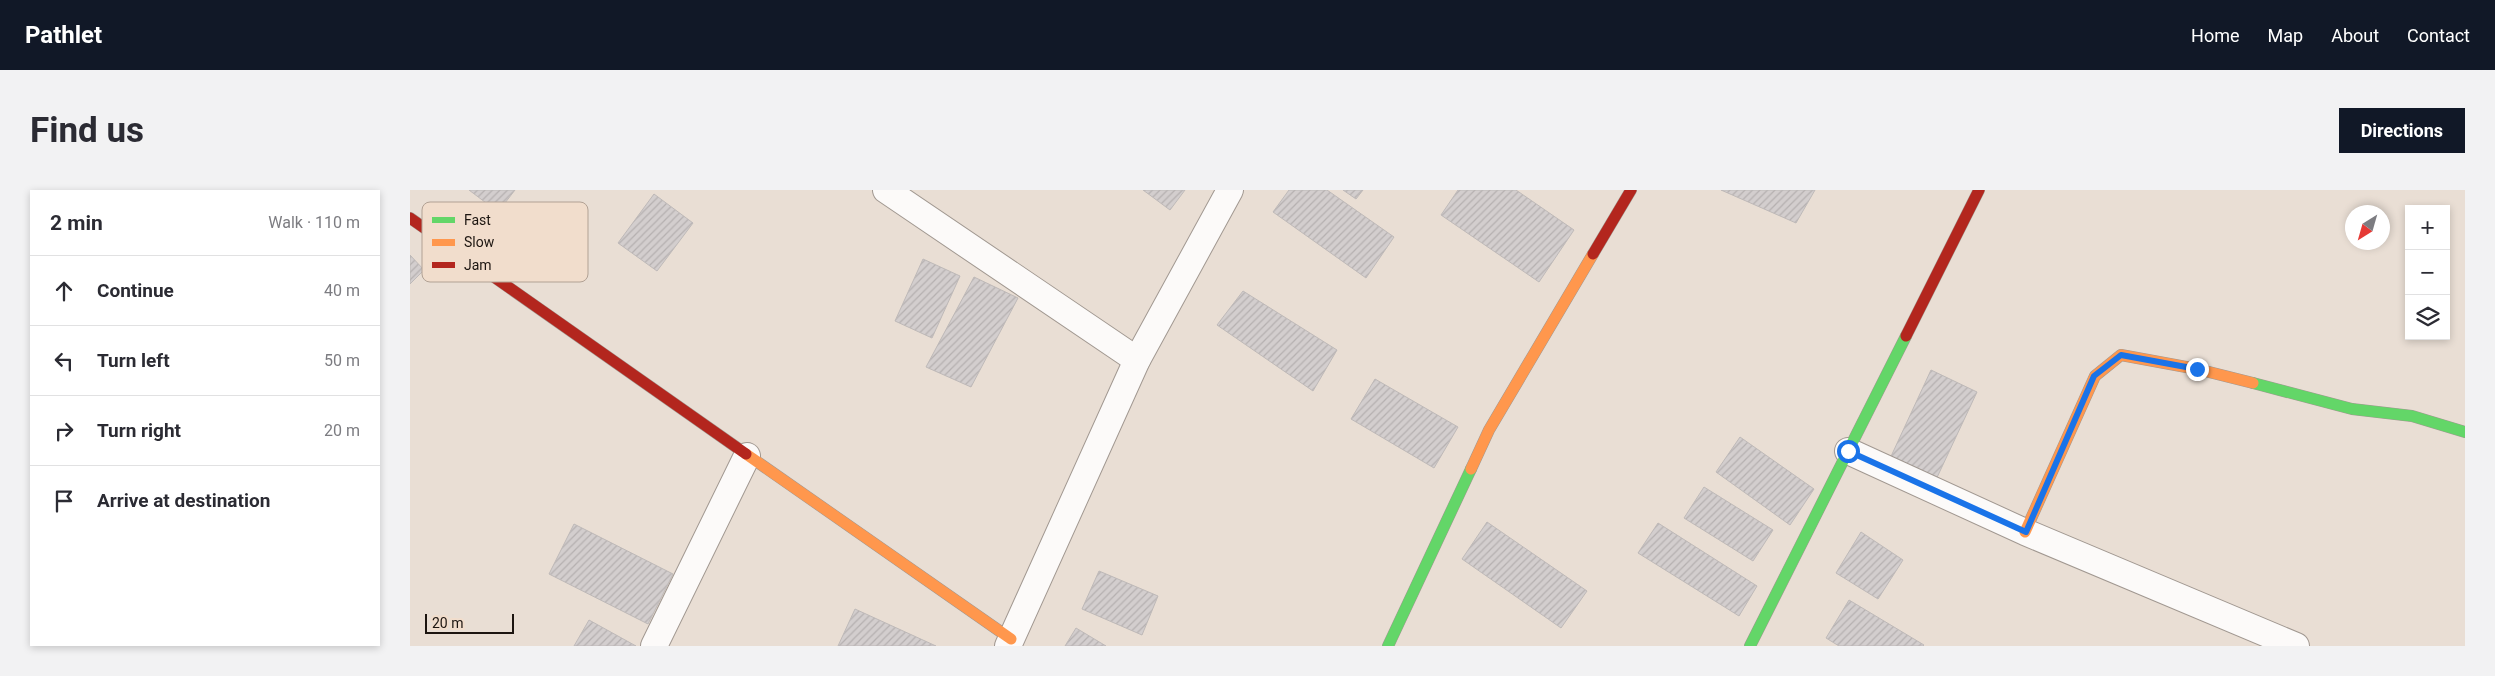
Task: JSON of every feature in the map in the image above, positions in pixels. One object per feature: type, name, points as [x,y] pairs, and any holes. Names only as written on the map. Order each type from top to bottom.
[{"type":"street","points":[[886,190],[1137,360]]},
{"type":"street","points":[[501,282],[1009,643],[1137,360],[1230,190]]},
{"type":"street","points":[[1388,646],[1489,430],[1631,190]]},
{"type":"street","points":[[1750,646],[1980,190]]},
{"type":"street","points":[[410,218],[422,226]]},
{"type":"street","points":[[2026,532],[2094,376],[2121,355],[2197,369],[2352,409],[2412,416],[2465,432]]},
{"type":"street","points":[[1848,451],[2026,532],[2296,646]]},
{"type":"street","points":[[654,646],[747,456]]},
{"type":"building","points":[[469,190],[515,190],[506,202],[485,202]]},
{"type":"building","points":[[1143,190],[1185,190],[1170,210]]},
{"type":"building","points":[[1289,190],[1327,190],[1394,237],[1366,278],[1273,212]]},
{"type":"building","points":[[1343,190],[1363,190],[1356,199]]},
{"type":"building","points":[[1458,190],[1516,190],[1574,230],[1539,282],[1441,215]]},
{"type":"building","points":[[1721,190],[1815,190],[1796,223]]},
{"type":"building","points":[[654,194],[693,223],[657,271],[618,243]]},
{"type":"building","points":[[410,255],[422,268],[422,272],[410,284]]},
{"type":"building","points":[[923,259],[960,276],[932,338],[895,321]]},
{"type":"building","points":[[974,277],[1018,298],[971,387],[926,367]]},
{"type":"building","points":[[1243,291],[1337,350],[1313,391],[1217,325]]},
{"type":"building","points":[[1931,370],[1977,392],[1933,486],[1887,465]]},
{"type":"building","points":[[1375,379],[1458,427],[1434,468],[1351,419]]},
{"type":"building","points":[[1740,437],[1814,489],[1790,525],[1716,472]]},
{"type":"building","points":[[1704,487],[1773,530],[1753,561],[1684,518]]},
{"type":"building","points":[[1487,522],[1587,591],[1561,628],[1462,559]]},
{"type":"building","points":[[1658,523],[1757,586],[1739,616],[1638,553]]},
{"type":"building","points":[[574,524],[673,574],[648,624],[549,574]]},
{"type":"building","points":[[1861,532],[1903,560],[1878,599],[1836,573]]},
{"type":"building","points":[[1099,571],[1158,596],[1142,635],[1082,609]]},
{"type":"building","points":[[1849,600],[1924,645],[1839,646],[1826,638]]},
{"type":"building","points":[[855,609],[936,646],[838,646]]},
{"type":"building","points":[[589,620],[636,646],[574,646]]},
{"type":"building","points":[[1076,628],[1106,646],[1065,646]]},
{"type":"traffic: fast","points":[[1750,646],[1906,336]]},
{"type":"traffic: fast","points":[[2253,383],[2352,409],[2412,416],[2465,432]]},
{"type":"traffic: fast","points":[[1388,646],[1471,469]]},
{"type":"traffic: slow","points":[[1471,469],[1489,430],[1593,254]]},
{"type":"traffic: slow","points":[[2025,532],[2095,376],[2121,355],[2197,369],[2253,383]]},
{"type":"traffic: slow","points":[[746,454],[1011,639]]},
{"type":"traffic: jam","points":[[1593,254],[1631,190]]},
{"type":"traffic: jam","points":[[1906,336],[1979,190]]},
{"type":"traffic: jam","points":[[410,218],[422,226]]},
{"type":"traffic: jam","points":[[501,282],[746,454]]},
{"type":"route","points":[[1848,451],[2026,532],[2094,376],[2121,355],[2197,369]]}]
